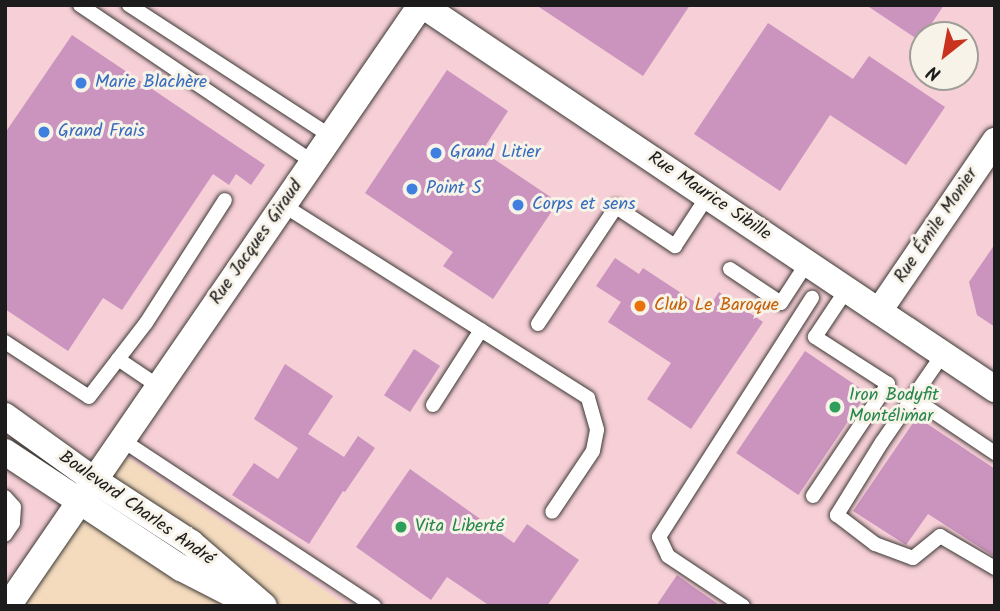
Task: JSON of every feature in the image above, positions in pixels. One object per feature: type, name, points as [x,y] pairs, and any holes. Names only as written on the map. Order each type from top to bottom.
[{"type":"street","name":"Rue Jacques Giraud","points":[[11,593],[87,491],[421,5]]},
{"type":"street","name":"Rue Maurice Sibille","points":[[421,5],[995,388]]},
{"type":"street","name":"Rue Émile Monier","points":[[879,311],[995,141]]},
{"type":"street","name":"Boulevard Charles André","points":[[5,416],[87,491],[181,568],[255,606]]},
{"type":"street","name":"Boulevard Charles André","points":[[8,454],[191,543],[264,606]]},
{"type":"lane","points":[[80,5],[313,162]]},
{"type":"lane","points":[[129,5],[331,136]]},
{"type":"lane","points":[[538,324],[616,207],[675,246],[707,197]]},
{"type":"lane","points":[[5,342],[89,397],[146,323],[225,201]]},
{"type":"lane","points":[[283,205],[588,398],[597,430],[593,451],[552,512]]},
{"type":"lane","points":[[730,269],[781,303],[807,263]]},
{"type":"lane","points":[[813,496],[888,384],[816,337],[847,289]]},
{"type":"lane","points":[[743,606],[668,556],[659,537],[812,298]]},
{"type":"lane","points":[[433,405],[481,330]]},
{"type":"lane","points":[[943,355],[881,442],[837,515],[875,544],[913,558],[940,536],[995,568]]},
{"type":"lane","points":[[118,359],[158,386]]},
{"type":"lane","points":[[913,398],[995,453]]},
{"type":"lane","points":[[121,440],[374,606]]},
{"type":"lane","points":[[5,497],[14,508],[13,523],[5,535]]},
{"type":"shaded area","points":[[5,5],[995,5],[995,606],[348,606],[127,457],[11,606],[5,606]]},
{"type":"building","points":[[536,5],[690,5],[643,76]]},
{"type":"building","points":[[866,5],[944,5],[933,21],[909,21],[909,34]]},
{"type":"building","points":[[768,23],[853,79],[869,56],[909,83],[909,91],[921,91],[945,107],[906,165],[830,115],[780,191],[694,134]]},
{"type":"building","points":[[72,35],[265,165],[251,185],[236,174],[229,185],[213,174],[122,310],[103,298],[68,351],[5,309],[5,133]]},
{"type":"building","points":[[447,70],[508,111],[482,151],[558,202],[493,299],[443,266],[453,252],[365,193]]},
{"type":"building","points":[[995,244],[995,327],[977,315],[969,282]]},
{"type":"building","points":[[615,258],[639,274],[643,268],[707,310],[719,292],[763,322],[691,429],[647,399],[671,363],[608,322],[621,302],[596,286]]},
{"type":"building","points":[[414,349],[440,366],[410,412],[384,395]]},
{"type":"building","points":[[805,351],[867,393],[798,495],[736,453]]},
{"type":"building","points":[[285,364],[333,396],[308,434],[344,457],[358,436],[375,448],[309,544],[232,495],[254,463],[278,479],[298,448],[254,419]]},
{"type":"building","points":[[917,417],[995,469],[995,557],[928,514],[906,545],[853,511]]},
{"type":"building","points":[[410,469],[514,543],[527,524],[579,560],[547,606],[490,606],[447,577],[431,600],[356,547]]},
{"type":"building","points":[[677,575],[692,586],[721,606],[656,606]]},
{"type":"place","name":"Marie Blachère","points":[[81,83]]},
{"type":"place","name":"Grand Frais","points":[[44,132]]},
{"type":"place","name":"Grand Litier","points":[[436,153]]},
{"type":"place","name":"Point S","points":[[412,189]]},
{"type":"place","name":"Corps et sens","points":[[518,205]]},
{"type":"place","name":"Club Le Baroque","points":[[640,306]]},
{"type":"place","name":"Iron Bodyfit Montélimar","points":[[835,407]]},
{"type":"place","name":"Vita Liberté","points":[[401,527]]}]
